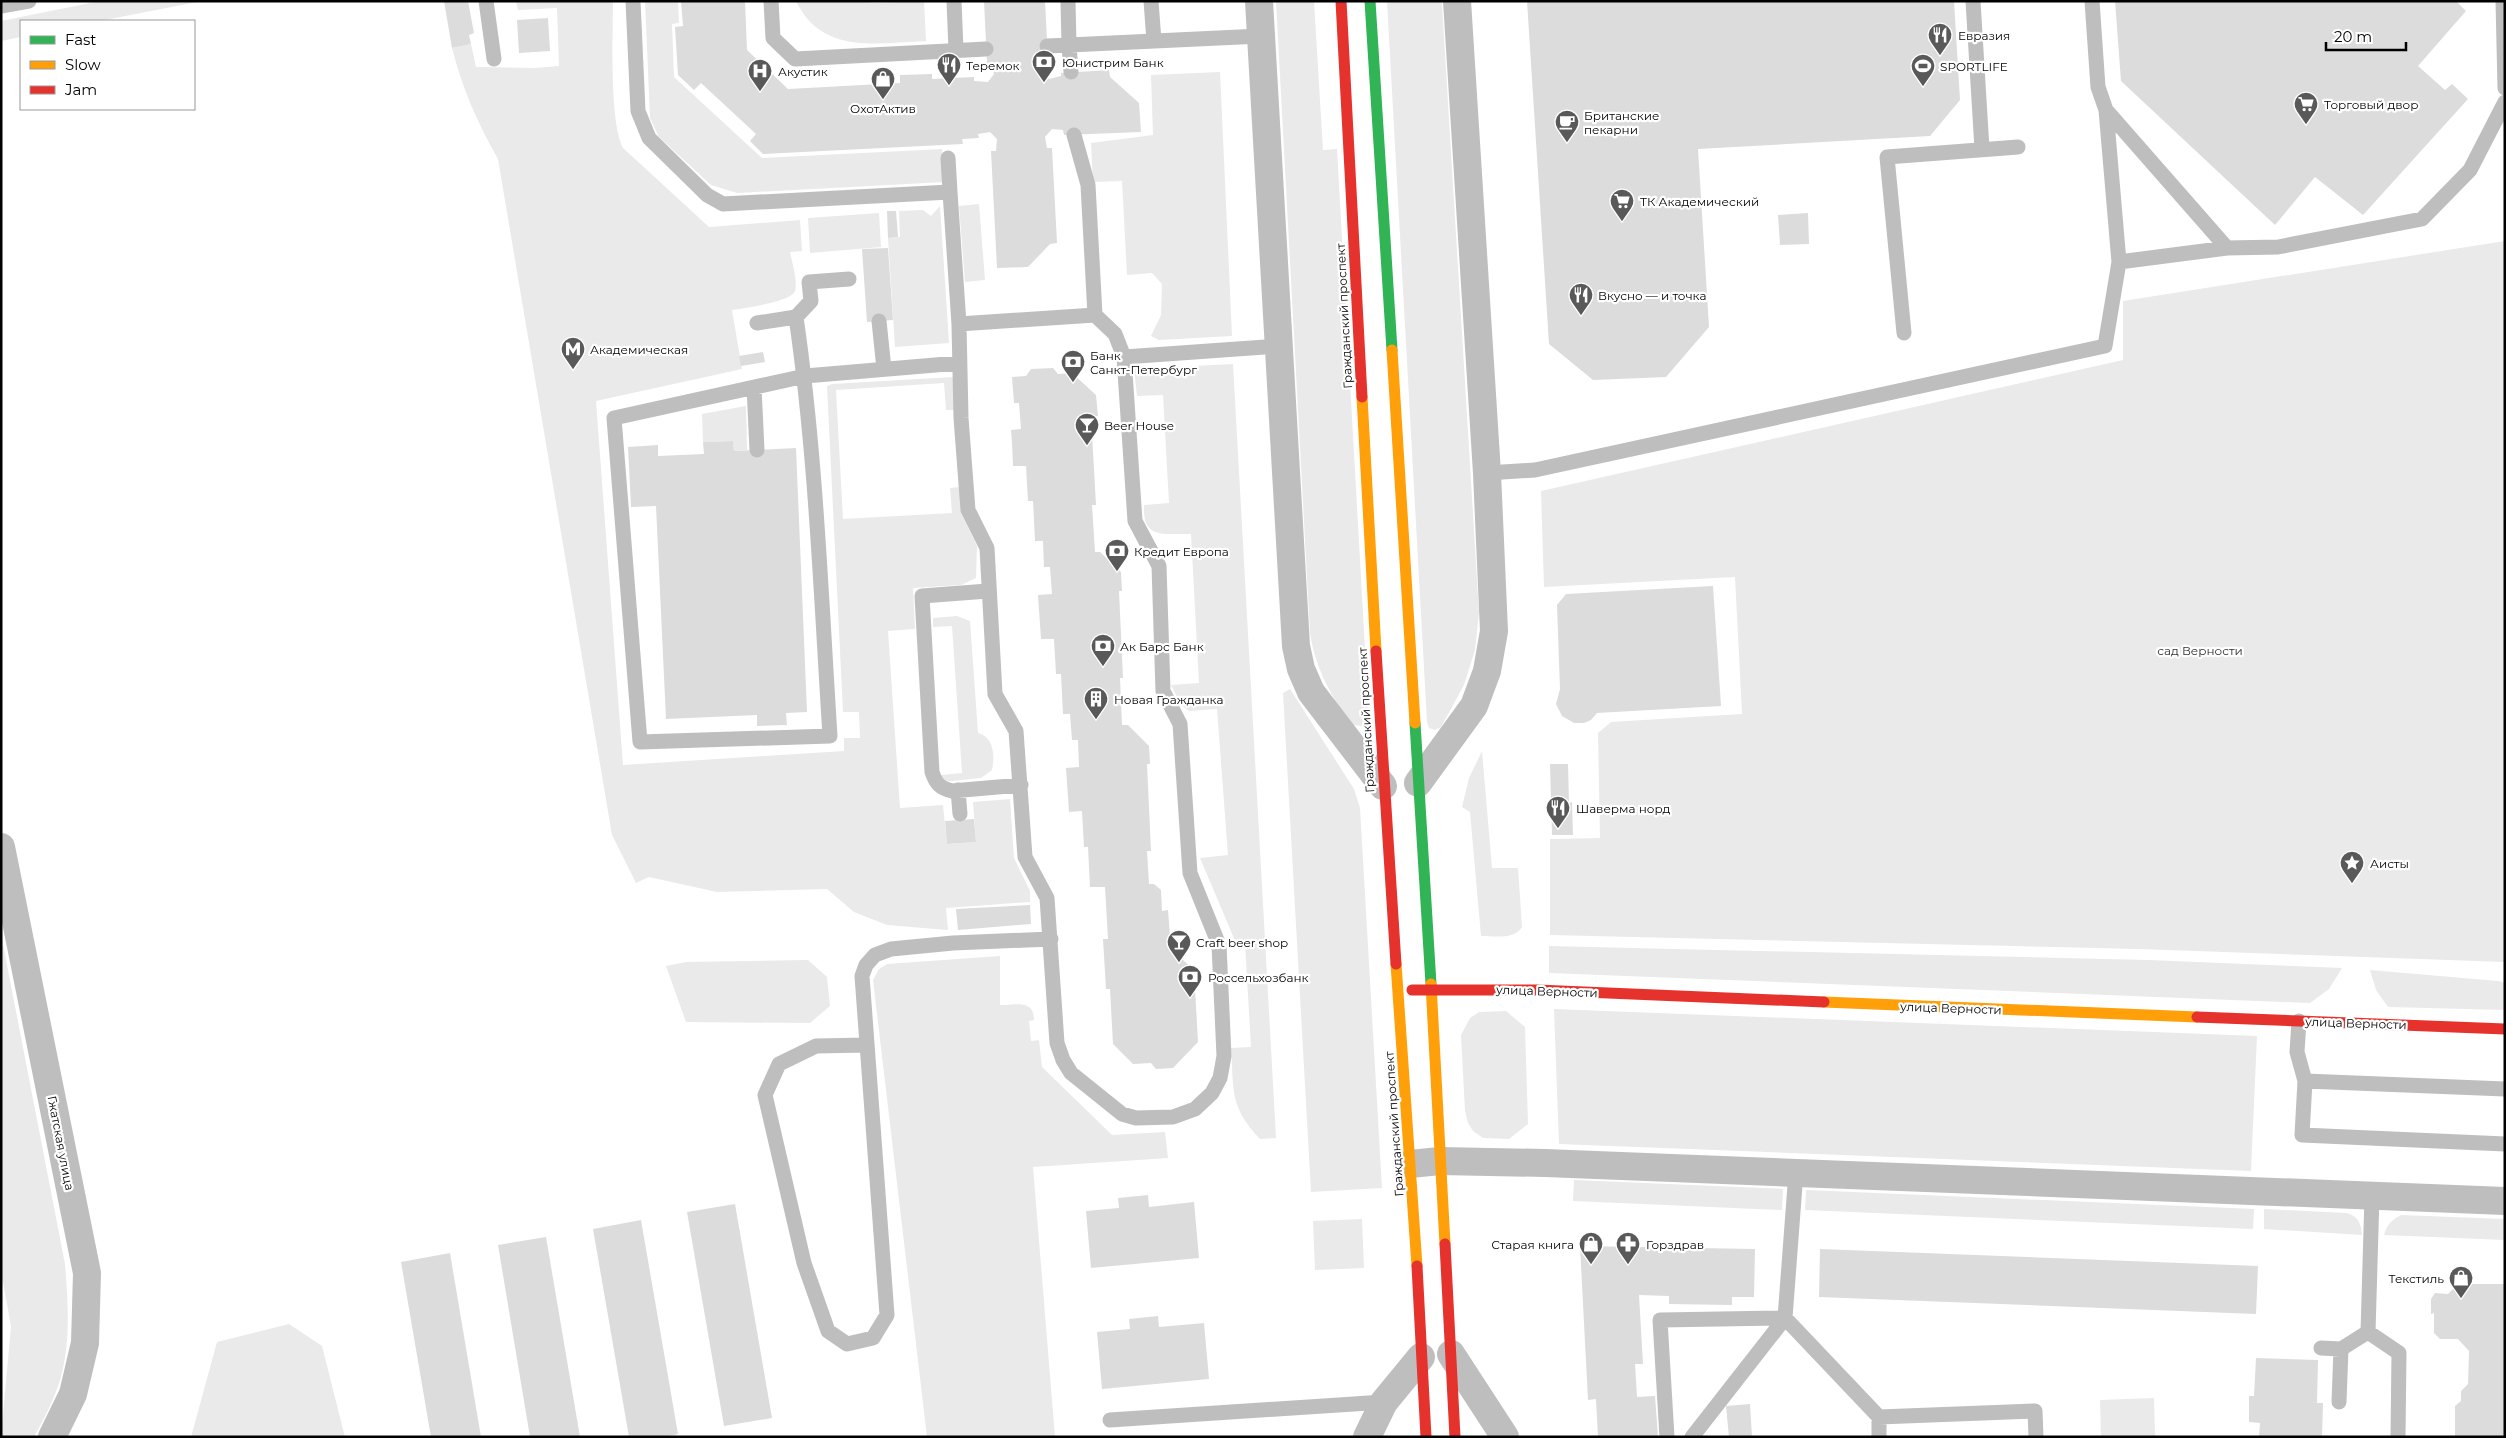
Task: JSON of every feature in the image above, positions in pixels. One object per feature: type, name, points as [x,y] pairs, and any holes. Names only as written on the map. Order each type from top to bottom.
[{"type":"main road","name":"Гражданский проспект","points":[[1341,1],[1383,786],[1410,1164],[1426,1437]]},
{"type":"main road","points":[[1370,1],[1431,989],[1455,1437]]},
{"type":"main road","name":"улица Верности","points":[[1398,991],[1431,989],[1537,990],[2505,1029]]},
{"type":"street","points":[[1259,1],[1296,646],[1301,669],[1311,692],[1383,786]]},
{"type":"street","points":[[1418,783],[1474,706],[1487,671],[1494,631],[1487,473],[1457,1]]},
{"type":"street","name":"Гжатская улица","points":[[1,847],[87,1273],[85,1343],[73,1394],[52,1437]]},
{"type":"street","points":[[1410,1164],[1440,1161],[1796,1172],[2505,1201]]},
{"type":"street","points":[[1451,1354],[1505,1437]]},
{"type":"street","points":[[1368,1437],[1384,1402],[1421,1357]]},
{"type":"lane","points":[[1,6],[28,1]]},
{"type":"lane","points":[[486,1],[494,58]]},
{"type":"lane","points":[[633,1],[638,111],[649,138],[708,195],[723,204],[950,192]]},
{"type":"lane","points":[[771,1],[773,38],[795,59],[986,49]]},
{"type":"lane","points":[[954,1],[956,50]]},
{"type":"lane","points":[[1068,1],[1071,72]]},
{"type":"lane","points":[[1151,1],[1154,41]]},
{"type":"lane","points":[[1972,1],[1982,149]]},
{"type":"lane","points":[[1487,473],[1535,470],[2105,346],[2119,262],[2106,110],[2098,87],[2092,1]]},
{"type":"lane","points":[[2503,1],[2505,88]]},
{"type":"lane","points":[[1047,46],[1261,36]]},
{"type":"lane","points":[[2119,262],[2227,248],[2278,247],[2422,219],[2470,170],[2505,102]]},
{"type":"lane","points":[[2106,110],[2227,248]]},
{"type":"lane","points":[[948,158],[959,324],[959,363],[968,510],[987,548],[995,694],[1016,731],[1025,857],[1047,898],[1057,1042],[1062,1060],[1071,1073],[1122,1114],[1136,1118],[1173,1116],[1195,1108],[1212,1094],[1220,1078],[1224,1056],[1219,945],[1190,873],[1180,724],[1163,691],[1159,566],[1134,520],[1124,357],[1115,334],[1095,315],[1088,185],[1074,135]]},
{"type":"lane","points":[[1904,333],[1887,157],[2018,147]]},
{"type":"lane","points":[[757,323],[796,317],[811,301],[809,282],[849,279]]},
{"type":"lane","points":[[959,324],[1095,315]]},
{"type":"lane","points":[[796,317],[805,376],[830,736],[640,742],[614,418],[805,376],[959,363]]},
{"type":"lane","points":[[880,321],[884,370]]},
{"type":"lane","points":[[1124,357],[1278,346]]},
{"type":"lane","points":[[754,387],[757,450]]},
{"type":"lane","points":[[988,591],[922,596],[932,772],[936,783],[943,788],[958,790],[1021,784]]},
{"type":"lane","points":[[958,790],[960,814]]},
{"type":"lane","points":[[867,1044],[816,1046],[779,1064],[765,1095],[804,1263],[828,1331],[847,1344],[873,1338],[887,1315],[862,976],[866,965],[875,955],[891,949],[953,943],[1051,939]]},
{"type":"lane","points":[[2299,1021],[2297,1052],[2305,1080],[2302,1135],[2505,1144]]},
{"type":"lane","points":[[2305,1080],[2505,1088]]},
{"type":"lane","points":[[1692,1437],[1785,1318],[1796,1172]]},
{"type":"lane","points":[[2368,1332],[2372,1196]]},
{"type":"lane","points":[[1667,1437],[1660,1320],[1785,1318],[1879,1417],[1879,1437]]},
{"type":"lane","points":[[2321,1348],[2341,1349],[2368,1332]]},
{"type":"lane","points":[[2368,1332],[2399,1353],[2398,1437]]},
{"type":"lane","points":[[2339,1402],[2341,1349]]},
{"type":"lane","points":[[1110,1420],[1384,1402]]},
{"type":"lane","points":[[1879,1417],[2034,1411],[2036,1437]]},
{"type":"green space","points":[[100,1],[202,1],[105,20],[20,20],[20,37],[1,41],[1,21]]},
{"type":"green space","points":[[516,1],[613,1],[612,55],[614,99],[619,135],[623,148],[709,227],[800,220],[802,251],[790,252],[796,287],[792,295],[756,306],[732,310],[742,369],[596,401],[623,765],[844,751],[844,738],[860,738],[859,712],[843,712],[827,386],[832,384],[953,377],[956,410],[946,410],[944,383],[836,390],[843,519],[952,513],[950,488],[960,487],[961,513],[977,546],[976,578],[961,585],[913,588],[915,629],[888,631],[900,808],[943,805],[947,844],[976,842],[973,802],[1010,799],[1014,858],[1030,891],[1030,902],[946,908],[948,930],[887,925],[854,912],[827,889],[717,892],[649,877],[636,883],[612,835],[498,159],[471,105],[452,48],[471,44],[476,67],[535,68],[559,66],[557,8],[518,10]]},
{"type":"green space","points":[[645,1],[678,1],[679,23],[672,24],[674,77],[762,158],[942,149],[944,182],[737,193],[711,185],[659,137],[650,118]]},
{"type":"green space","points":[[796,1],[864,1],[872,3],[924,1],[926,41],[870,43],[852,42],[835,38],[820,30],[807,18]]},
{"type":"green space","points":[[1276,1],[1314,1],[1323,150],[1337,149],[1369,721],[1361,726],[1352,725],[1331,693],[1320,670],[1310,633]]},
{"type":"green space","points":[[1387,1],[1441,1],[1442,4],[1479,613],[1475,650],[1464,685],[1441,727],[1435,730],[1429,728],[1427,722]]},
{"type":"green space","points":[[1220,72],[1232,336],[1159,340],[1151,336],[1161,315],[1162,284],[1152,273],[1127,275],[1122,181],[1093,182],[1091,143],[1153,135],[1151,75]]},
{"type":"green space","points":[[979,204],[985,280],[965,282],[959,206]]},
{"type":"green space","points":[[940,206],[949,343],[895,347],[888,238],[900,237],[899,211],[923,210],[931,216]]},
{"type":"green space","points":[[879,213],[881,247],[810,253],[808,218]]},
{"type":"green space","name":"сад Верности","points":[[2505,241],[2505,962],[2138,949],[1550,935],[1550,839],[1600,838],[1598,733],[1611,722],[1742,714],[1735,577],[1544,587],[1541,491],[2123,360],[2123,301]]},
{"type":"green space","points":[[1233,364],[1276,1138],[1260,1139],[1243,1117],[1238,1107],[1232,1076],[1231,1048],[1251,1047],[1245,943],[1236,943],[1200,858],[1228,855],[1217,709],[1189,711],[1181,705],[1171,685],[1199,683],[1191,534],[1157,533],[1151,530],[1144,517],[1144,505],[1169,503],[1163,395],[1137,396],[1134,369]]},
{"type":"green space","points":[[746,406],[747,450],[734,451],[733,441],[703,442],[702,414]]},
{"type":"green space","points":[[957,616],[970,621],[978,733],[987,738],[990,743],[993,753],[993,765],[992,770],[981,778],[942,782],[941,775],[962,773],[952,626],[933,627],[933,618]]},
{"type":"green space","points":[[1290,689],[1354,789],[1360,808],[1382,1188],[1311,1192],[1283,693]]},
{"type":"green space","points":[[1482,751],[1492,868],[1518,868],[1522,927],[1519,931],[1509,936],[1481,936],[1470,812],[1462,807],[1469,778]]},
{"type":"green space","points":[[1,934],[65,1264],[68,1307],[66,1351],[60,1380],[55,1395],[34,1437],[1,1437],[11,1326],[1,1271]]},
{"type":"green space","points":[[1549,946],[2149,960],[2342,968],[2329,989],[2310,1003],[1549,973]]},
{"type":"green space","points":[[1000,956],[1000,1005],[1018,1004],[1031,1009],[1034,1020],[1029,1021],[1031,1041],[1039,1040],[1042,1067],[1112,1135],[1165,1132],[1168,1158],[1033,1167],[1055,1437],[927,1437],[873,980],[879,969],[887,964]]},
{"type":"green space","points":[[808,960],[827,977],[830,1006],[810,1023],[686,1022],[666,966],[686,962]]},
{"type":"green space","points":[[2370,970],[2505,983],[2505,1010],[2388,1007],[2376,990]]},
{"type":"green space","points":[[1554,1009],[2257,1036],[2251,1171],[1559,1144]]},
{"type":"green space","points":[[1506,1011],[1525,1027],[1528,1124],[1509,1139],[1483,1138],[1473,1131],[1468,1123],[1465,1111],[1461,1035],[1470,1018],[1479,1012]]},
{"type":"green space","points":[[1574,1180],[1783,1189],[1782,1210],[1573,1201]]},
{"type":"green space","points":[[1806,1190],[2254,1209],[2253,1229],[1805,1210]]},
{"type":"green space","points":[[2264,1209],[2347,1213],[2354,1216],[2358,1221],[2362,1235],[2264,1229]]},
{"type":"green space","points":[[2401,1215],[2505,1219],[2505,1240],[2384,1235],[2390,1223]]},
{"type":"green space","points":[[1362,1219],[1364,1268],[1315,1270],[1313,1221]]},
{"type":"green space","points":[[289,1324],[322,1346],[345,1437],[191,1437],[217,1342]]},
{"type":"green space","points":[[2154,1398],[2155,1437],[2101,1437],[2100,1400]]},
{"type":"building","points":[[444,1],[468,1],[474,33],[469,35],[471,44],[452,48]]},
{"type":"building","points":[[681,1],[745,1],[747,50],[788,89],[900,83],[900,75],[932,74],[932,79],[974,77],[974,81],[988,82],[994,74],[992,63],[987,63],[984,1],[1045,1],[1048,60],[1043,60],[1042,72],[1049,79],[1061,76],[1061,73],[1109,70],[1110,77],[1139,103],[1141,132],[1064,135],[1063,130],[1052,129],[1045,137],[1047,148],[1052,148],[1057,243],[1050,244],[1028,267],[997,268],[991,151],[996,151],[997,139],[990,132],[978,134],[979,138],[962,139],[963,144],[763,154],[750,141],[756,134],[701,83],[694,90],[678,75],[675,27],[683,26]]},
{"type":"building","name":"ТК Академический","points":[[1527,1],[1954,1],[1960,100],[1930,136],[1698,149],[1709,327],[1666,377],[1593,380],[1549,344]]},
{"type":"building","name":"Торговый двор","points":[[2115,1],[2456,1],[2466,11],[2418,66],[2445,90],[2452,84],[2468,99],[2363,215],[2315,177],[2275,225],[2121,81]]},
{"type":"building","points":[[548,18],[550,51],[519,53],[517,20]]},
{"type":"building","points":[[887,211],[896,211],[898,237],[888,238]]},
{"type":"building","points":[[1808,213],[1809,244],[1780,245],[1778,215]]},
{"type":"building","points":[[888,248],[893,320],[867,322],[862,249]]},
{"type":"building","points":[[763,352],[765,362],[741,366],[739,356]]},
{"type":"building","name":"Новая Гражданка","points":[[1053,368],[1058,374],[1072,373],[1096,395],[1098,416],[1091,416],[1096,505],[1092,505],[1095,552],[1100,552],[1121,572],[1122,591],[1119,591],[1123,678],[1120,678],[1122,725],[1128,725],[1149,746],[1150,764],[1147,764],[1151,851],[1147,851],[1149,884],[1154,884],[1161,890],[1162,911],[1168,910],[1171,949],[1194,970],[1198,1042],[1173,1068],[1156,1069],[1151,1063],[1133,1064],[1113,1044],[1110,989],[1106,989],[1103,939],[1108,939],[1105,887],[1090,887],[1088,847],[1084,847],[1082,811],[1069,812],[1066,768],[1079,767],[1078,740],[1072,740],[1070,714],[1063,714],[1061,674],[1056,674],[1054,639],[1041,639],[1038,595],[1052,594],[1050,567],[1044,567],[1043,541],[1035,541],[1033,501],[1028,501],[1026,466],[1013,466],[1011,430],[1021,429],[1019,403],[1014,403],[1012,377],[1026,376],[1031,369]]},
{"type":"building","points":[[733,441],[734,451],[796,448],[807,712],[786,713],[787,725],[757,726],[757,715],[666,719],[656,506],[631,507],[628,447],[658,445],[658,456],[704,454],[703,442]]},
{"type":"building","points":[[1713,586],[1721,706],[1597,713],[1591,720],[1584,723],[1574,723],[1562,716],[1556,704],[1560,689],[1557,605],[1566,594]]},
{"type":"building","points":[[1550,764],[1568,764],[1569,803],[1572,802],[1573,835],[1552,835]]},
{"type":"building","points":[[974,819],[976,842],[947,844],[945,821]]},
{"type":"building","points":[[1030,905],[1031,924],[958,930],[956,909]]},
{"type":"building","points":[[1148,1195],[1149,1207],[1194,1202],[1199,1258],[1091,1268],[1086,1211],[1119,1208],[1118,1198]]},
{"type":"building","points":[[735,1204],[772,1418],[724,1426],[687,1212]]},
{"type":"building","points":[[641,1220],[678,1434],[664,1437],[629,1437],[593,1229]]},
{"type":"building","points":[[546,1237],[580,1437],[530,1437],[498,1245]]},
{"type":"building","points":[[1580,1246],[1755,1249],[1754,1297],[1732,1297],[1732,1305],[1669,1304],[1669,1296],[1639,1295],[1643,1364],[1635,1364],[1637,1397],[1655,1396],[1658,1437],[1598,1437],[1596,1399],[1588,1400]]},
{"type":"building","points":[[1820,1249],[2258,1266],[2256,1314],[1819,1297]]},
{"type":"building","points":[[450,1253],[481,1437],[431,1437],[401,1262]]},
{"type":"building","points":[[2471,1284],[2505,1284],[2505,1437],[2455,1437],[2455,1406],[2461,1401],[2461,1391],[2468,1384],[2469,1351],[2458,1339],[2440,1339],[2434,1333],[2434,1313],[2431,1314],[2431,1299],[2435,1293],[2448,1294],[2454,1288],[2468,1288]]},
{"type":"building","points":[[1158,1316],[1159,1327],[1204,1323],[1209,1379],[1102,1389],[1097,1332],[1130,1329],[1129,1319]]},
{"type":"building","points":[[2256,1358],[2318,1360],[2317,1403],[2323,1403],[2322,1437],[2259,1437],[2260,1423],[2249,1422],[2249,1396],[2254,1396]]},
{"type":"building","points":[[1750,1404],[1752,1437],[1729,1437],[1726,1406]]},
{"type":"traffic: fast","points":[[1370,1],[1392,350]]},
{"type":"traffic: fast","points":[[1415,723],[1431,984]]},
{"type":"traffic: slow","points":[[1392,350],[1415,723]]},
{"type":"traffic: slow","points":[[1362,397],[1376,651]]},
{"type":"traffic: slow","points":[[1396,964],[1417,1266]]},
{"type":"traffic: slow","points":[[1431,984],[1445,1244]]},
{"type":"traffic: slow","points":[[1824,1002],[2197,1017]]},
{"type":"traffic: jam","points":[[1341,1],[1362,397]]},
{"type":"traffic: jam","points":[[1376,651],[1396,964]]},
{"type":"traffic: jam","points":[[1412,990],[1537,990],[1824,1002]]},
{"type":"traffic: jam","points":[[2197,1017],[2505,1029]]},
{"type":"traffic: jam","points":[[1445,1244],[1455,1437]]},
{"type":"traffic: jam","points":[[1417,1266],[1426,1437]]},
{"type":"place","name":"Евразия","points":[[1940,56]]},
{"type":"place","name":"Юнистрим Банк","points":[[1044,83]]},
{"type":"place","name":"Теремок","points":[[949,86]]},
{"type":"place","name":"SPORTLIFE","points":[[1923,87]]},
{"type":"place","name":"Акустик","points":[[760,92]]},
{"type":"place","name":"ОхотАктив","points":[[883,100]]},
{"type":"place","name":"Торговый двор","points":[[2306,125]]},
{"type":"place","name":"Британские пекарни","points":[[1567,143]]},
{"type":"place","name":"ТК Академический","points":[[1622,222]]},
{"type":"place","name":"Вкусно — и точка","points":[[1581,316]]},
{"type":"place","name":"Академическая","points":[[573,370]]},
{"type":"place","name":"Банк Санкт-Петербург","points":[[1073,383]]},
{"type":"place","name":"Beer House","points":[[1087,446]]},
{"type":"place","name":"Кредит Европа","points":[[1117,572]]},
{"type":"place","name":"Ак Барс Банк","points":[[1103,667]]},
{"type":"place","name":"Новая Гражданка","points":[[1096,720]]},
{"type":"place","name":"Шаверма норд","points":[[1558,829]]},
{"type":"place","name":"Аисты","points":[[2352,884]]},
{"type":"place","name":"Craft beer shop","points":[[1179,963]]},
{"type":"place","name":"Россельхозбанк","points":[[1190,998]]},
{"type":"place","name":"Старая книга","points":[[1591,1265]]},
{"type":"place","name":"Горздрав","points":[[1628,1265]]},
{"type":"place","name":"Текстиль","points":[[2461,1299]]}]
